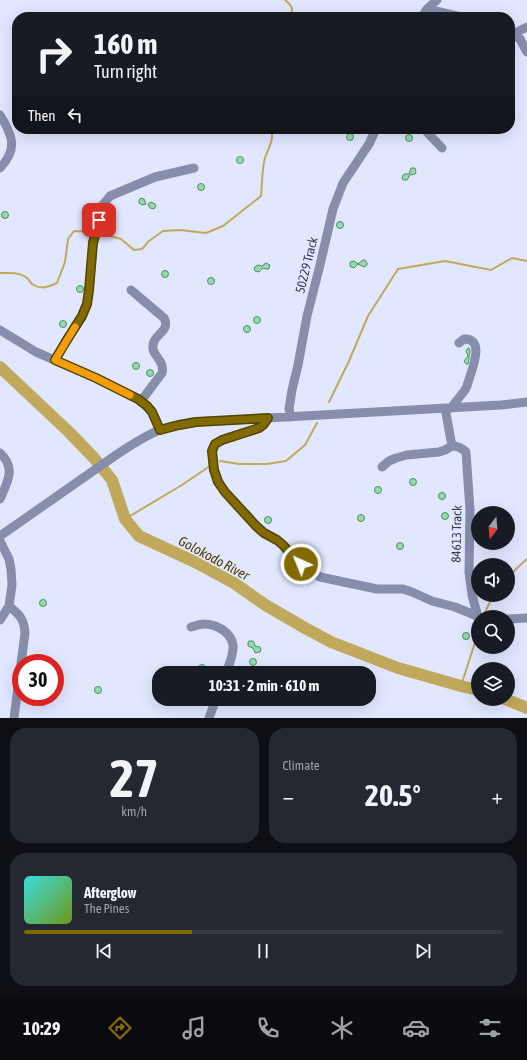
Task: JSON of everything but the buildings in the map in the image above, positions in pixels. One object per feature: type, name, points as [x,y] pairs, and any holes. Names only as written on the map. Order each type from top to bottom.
[{"type":"street","points":[[425,12],[437,0]]},
{"type":"street","points":[[515,32],[527,27]]},
{"type":"street","points":[[515,35],[520,39],[527,52]]},
{"type":"street","points":[[0,115],[12,141],[10,155],[0,168]]},
{"type":"street","name":"50229 Track","points":[[291,417],[289,409],[292,390],[307,316],[332,208],[344,183],[374,134]]},
{"type":"street","points":[[429,134],[442,148]]},
{"type":"street","points":[[55,360],[82,316],[87,304],[93,243],[101,207],[110,196],[155,177],[194,168]]},
{"type":"street","points":[[131,290],[164,318],[166,322],[164,329],[154,339],[153,345],[153,350],[162,364],[162,373],[141,401]]},
{"type":"street","points":[[0,330],[36,352],[96,378],[141,401],[152,412],[160,430]]},
{"type":"street","points":[[382,468],[389,461],[396,458],[407,455],[439,452],[452,446],[448,408],[465,390],[476,356],[474,343],[471,340],[464,340],[459,343]]},
{"type":"street","points":[[0,536],[116,454],[160,430],[179,425],[196,422],[500,405],[527,402]]},
{"type":"street","points":[[268,418],[259,428],[222,440],[215,444],[212,451],[214,470],[218,482],[225,492],[256,526],[264,533],[277,540],[301,564],[320,577],[377,589],[402,589],[432,601],[471,613]]},
{"type":"street","name":"84613 Track","points":[[452,446],[463,448],[466,452],[470,510],[469,572],[477,610]]},
{"type":"street","points":[[0,453],[6,458],[10,469],[10,476],[3,483],[0,499]]},
{"type":"street","points":[[0,541],[9,559],[12,585],[9,606],[0,620]]},
{"type":"street","points":[[9,606],[18,613],[22,619],[25,633],[14,718]]},
{"type":"street","points":[[515,619],[527,618]]},
{"type":"street","points":[[191,627],[204,624],[214,625],[226,634],[231,640],[233,646],[228,666]]},
{"type":"street","points":[[209,718],[213,706]]},
{"type":"waterway","points":[[285,0],[292,7],[292,12]]},
{"type":"waterway","points":[[99,233],[121,239],[134,250],[142,249],[149,241],[163,231],[180,230],[206,233],[223,226],[261,196],[264,162],[271,142],[272,134]]},
{"type":"waterway","points":[[0,273],[23,275],[32,284],[38,287],[48,287],[57,283],[65,262],[68,239],[74,231],[91,232]]},
{"type":"waterway","points":[[329,402],[349,361],[368,316],[398,269],[445,261],[491,270],[512,258],[527,261]]},
{"type":"waterway","name":"Golokodo River","points":[[0,367],[69,432],[94,458],[112,480],[125,519],[139,536],[195,562],[234,583],[267,606],[331,642],[398,668],[471,688]]},
{"type":"waterway","points":[[220,461],[239,464],[267,464],[286,461],[305,445],[317,423]]},
{"type":"waterway","points":[[125,519],[182,485],[210,466]]},
{"type":"waterway","points":[[515,570],[527,559]]},
{"type":"waterway","points":[[486,610],[490,602]]},
{"type":"waterway","points":[[461,686],[471,654]]},
{"type":"waterway","name":"Golokodo River","points":[[515,703],[527,708]]},
{"type":"slow traffic","points":[[75,327],[55,360],[130,395]]},
{"type":"route","points":[[99,220],[93,243],[87,304],[82,316],[55,360],[138,399],[152,412],[160,430],[196,422],[268,418],[259,428],[222,440],[215,444],[212,451],[214,470],[218,482],[225,492],[256,526],[283,545],[301,564]]}]
